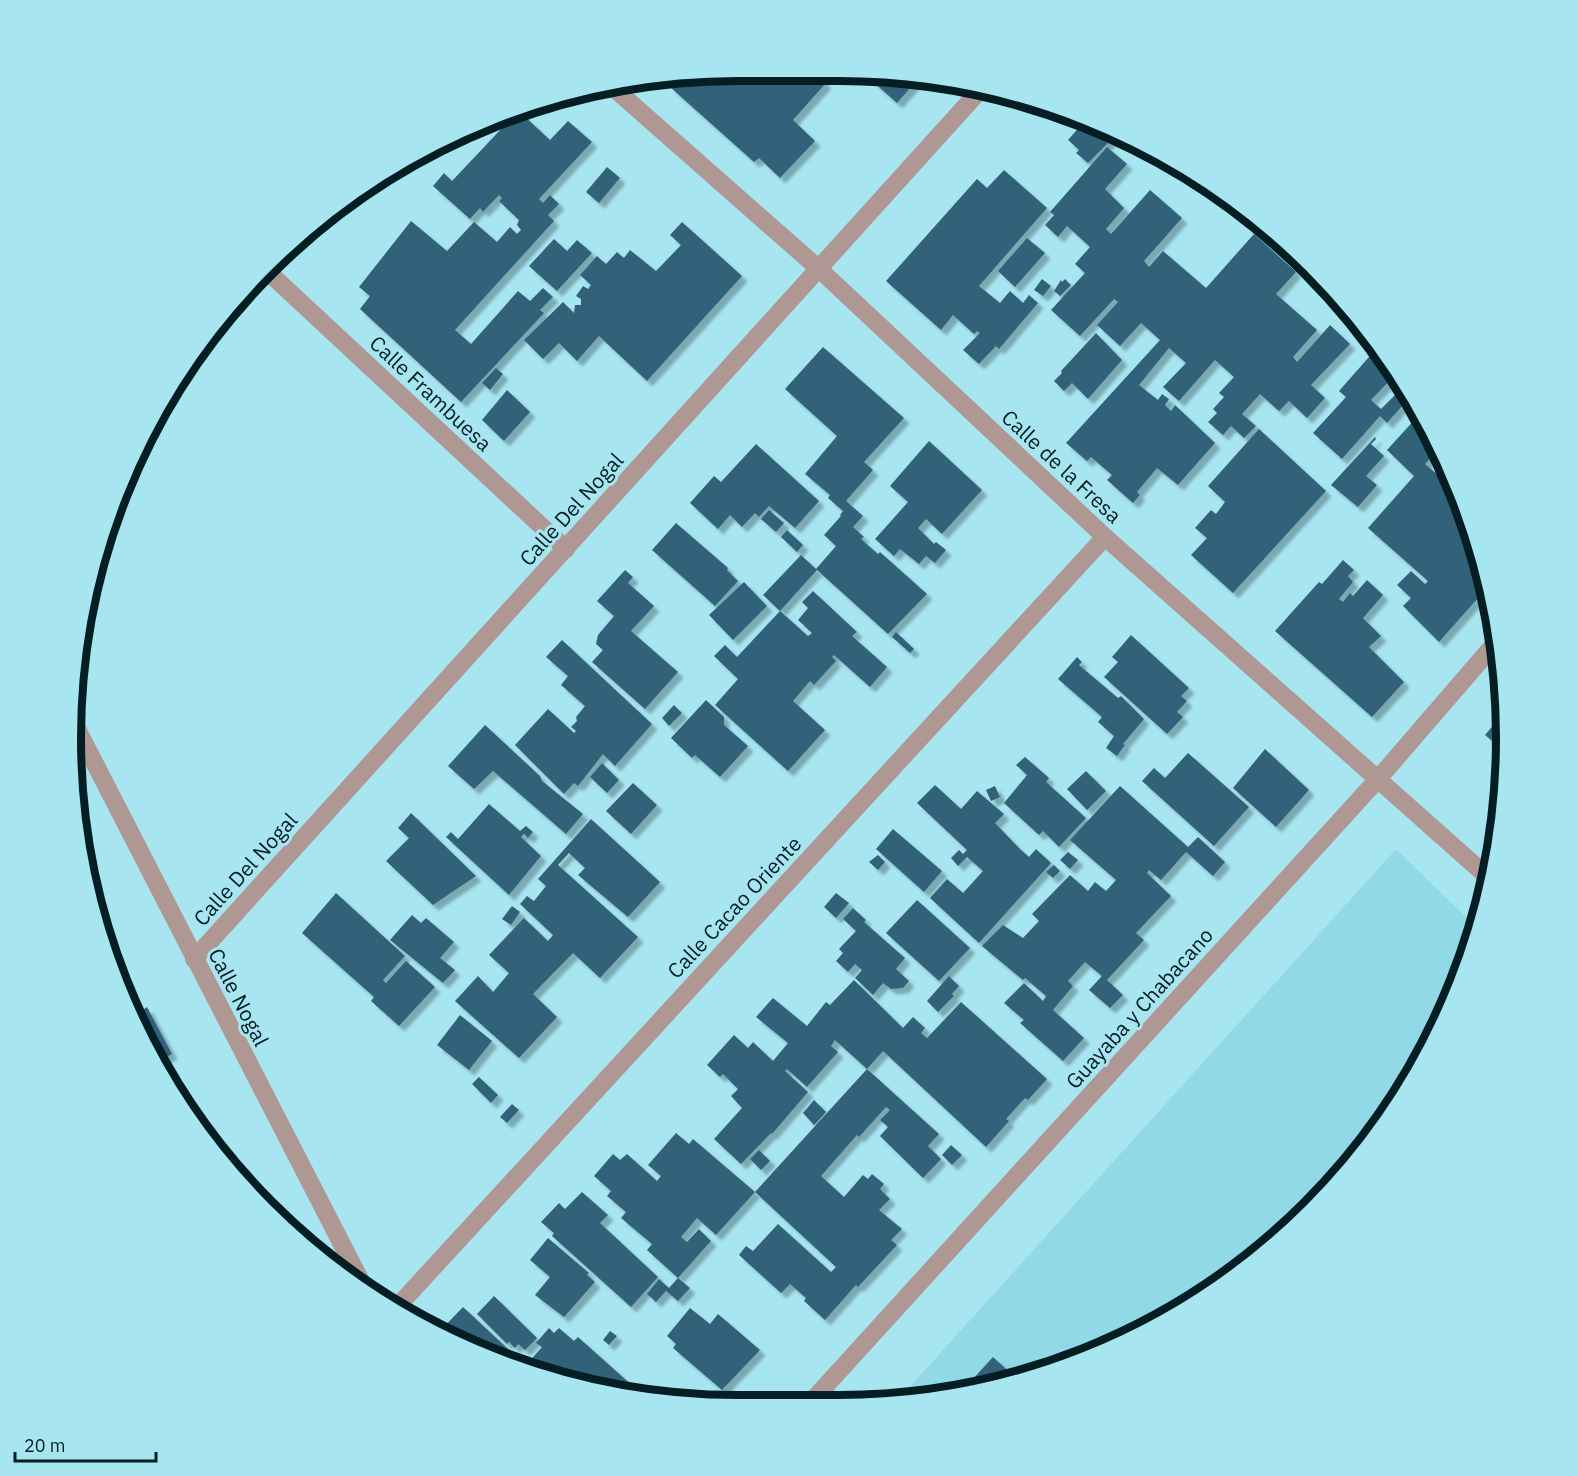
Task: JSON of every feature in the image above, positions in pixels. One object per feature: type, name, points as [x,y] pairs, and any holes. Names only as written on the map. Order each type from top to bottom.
[{"type":"street","name":"Calle de la Fresa","points":[[619,93],[818,268],[1105,537],[1482,872]]},
{"type":"street","name":"Calle Del Nogal","points":[[194,959],[975,96]]},
{"type":"street","name":"Calle Frambuesa","points":[[271,275],[566,549]]},
{"type":"street","name":"Calle Cacao Oriente","points":[[401,1302],[1105,537]]},
{"type":"street","name":"Guayaba y Chabacano","points":[[817,1395],[1378,779],[1490,650]]},
{"type":"street","name":"Calle Nogal","points":[[81,737],[356,1272]]},
{"type":"shaded area","points":[[1396,849],[1470,921],[1446,989],[1428,1029],[1385,1103],[1333,1171],[1304,1203],[1272,1232],[1239,1259],[1168,1307],[1090,1345],[1009,1373],[906,1391]]},
{"type":"building","points":[[824,81],[826,83],[793,120],[815,141],[780,178],[759,158],[754,162],[670,87],[673,85],[695,82]]},
{"type":"building","points":[[873,82],[912,86],[897,103]]},
{"type":"building","points":[[525,117],[550,140],[568,121],[592,142],[539,199],[543,203],[550,195],[559,204],[548,215],[554,221],[455,330],[471,344],[518,291],[530,301],[543,288],[553,297],[540,310],[544,313],[461,402],[360,309],[370,296],[359,287],[411,221],[447,251],[474,222],[497,242],[510,227],[517,234],[521,230],[517,225],[519,220],[499,201],[502,198],[499,195],[483,212],[480,208],[470,219],[433,186],[444,173],[452,181],[503,127],[502,126]]},
{"type":"building","points":[[1079,127],[1111,140],[1088,163],[1076,153],[1079,150],[1068,140]]},
{"type":"building","points":[[1107,147],[1127,164],[1105,189],[1124,208],[1106,229],[1111,234],[1150,190],[1182,218],[1144,261],[1149,267],[1163,251],[1206,288],[1254,234],[1296,272],[1276,294],[1317,330],[1293,357],[1297,362],[1330,325],[1350,344],[1311,385],[1325,398],[1307,418],[1289,401],[1279,411],[1260,394],[1242,414],[1256,426],[1244,438],[1231,426],[1223,435],[1208,422],[1217,413],[1213,409],[1224,397],[1219,393],[1234,377],[1215,360],[1179,401],[1163,387],[1186,363],[1169,348],[1139,385],[1158,400],[1162,394],[1169,399],[1165,405],[1171,411],[1175,405],[1215,443],[1178,485],[1157,468],[1137,492],[1140,495],[1133,503],[1107,480],[1112,475],[1091,457],[1087,461],[1066,443],[1160,340],[1141,323],[1120,346],[1097,325],[1118,302],[1114,299],[1080,336],[1051,310],[1085,273],[1075,264],[1090,247],[1067,226],[1058,237],[1045,225],[1054,215],[1050,212]]},
{"type":"building","points":[[607,167],[620,178],[599,203],[586,192]]},
{"type":"building","points":[[1004,170],[1047,208],[979,286],[1000,303],[1010,291],[1023,303],[1029,295],[1038,303],[999,349],[996,346],[979,364],[963,350],[980,333],[977,331],[974,334],[953,315],[941,330],[886,281],[977,179],[987,188]]},
{"type":"building","points":[[682,222],[742,276],[647,381],[599,336],[577,361],[559,343],[543,359],[524,340],[563,302],[574,313],[575,305],[581,305],[581,299],[576,296],[583,286],[588,289],[591,285],[580,275],[597,256],[606,264],[617,252],[624,258],[630,250],[656,271],[681,245],[670,235]]},
{"type":"building","points":[[1027,238],[1045,253],[1015,287],[998,271]]},
{"type":"building","points":[[554,239],[567,251],[577,240],[592,253],[557,291],[529,266]]},
{"type":"building","points":[[1042,279],[1051,286],[1043,296],[1034,290]]},
{"type":"building","points":[[1065,279],[1071,285],[1060,296],[1054,291],[1061,280],[1062,282]]},
{"type":"building","points":[[1096,333],[1122,360],[1088,399],[1072,383],[1064,391],[1054,381]]},
{"type":"building","points":[[823,347],[904,418],[864,462],[873,470],[846,501],[863,516],[853,527],[864,537],[861,539],[878,554],[880,552],[927,594],[888,634],[816,569],[836,546],[824,535],[843,511],[828,498],[830,495],[805,474],[837,436],[785,389]]},
{"type":"building","points":[[1372,354],[1390,381],[1371,400],[1381,409],[1397,393],[1404,404],[1387,423],[1380,416],[1342,459],[1313,433],[1346,397],[1339,391]]},
{"type":"building","points":[[496,368],[503,374],[490,390],[482,383]]},
{"type":"building","points":[[507,390],[530,412],[504,441],[482,420]]},
{"type":"building","points":[[1414,421],[1432,456],[1425,464],[1442,478],[1474,568],[1480,596],[1439,642],[1403,606],[1411,598],[1397,585],[1411,571],[1425,584],[1428,581],[1368,528],[1414,476],[1387,450]]},
{"type":"building","points":[[1259,429],[1326,491],[1233,593],[1191,555],[1207,538],[1195,528],[1211,510],[1216,514],[1225,502],[1208,486]]},
{"type":"building","points":[[1375,437],[1376,439],[1371,444],[1384,456],[1366,476],[1377,485],[1358,507],[1331,485]]},
{"type":"building","points":[[929,441],[982,490],[942,534],[926,519],[918,528],[934,544],[936,542],[946,550],[935,563],[926,556],[919,564],[900,549],[894,556],[875,539],[908,502],[890,486]]},
{"type":"building","points":[[756,444],[819,501],[795,528],[769,506],[759,517],[755,513],[742,527],[730,515],[718,529],[690,503],[714,476],[721,482]]},
{"type":"building","points":[[769,510],[784,523],[776,532],[761,519]]},
{"type":"building","points":[[676,523],[728,568],[727,570],[738,581],[715,606],[652,550]]},
{"type":"building","points":[[787,530],[803,545],[797,552],[781,537]]},
{"type":"building","points":[[801,555],[817,570],[780,611],[763,595]]},
{"type":"building","points":[[1343,560],[1354,570],[1348,576],[1353,582],[1339,599],[1343,602],[1350,593],[1353,596],[1367,580],[1383,595],[1363,618],[1381,636],[1369,647],[1404,682],[1372,717],[1275,631],[1319,582],[1322,584]]},
{"type":"building","points":[[625,570],[633,577],[628,583],[654,606],[631,631],[678,672],[645,709],[592,662],[603,650],[596,644],[598,635],[614,616],[597,601]]},
{"type":"building","points":[[744,582],[767,606],[733,640],[709,615]]},
{"type":"building","points":[[813,591],[857,632],[852,636],[887,667],[870,687],[834,655],[832,657],[836,661],[814,685],[810,681],[793,701],[825,730],[788,771],[715,705],[738,679],[714,656],[725,645],[737,657],[780,611],[808,636],[812,633],[798,620],[808,608],[802,602]]},
{"type":"building","points":[[896,632],[914,649],[910,653],[892,637]]},
{"type":"building","points":[[1131,635],[1189,688],[1181,696],[1187,701],[1177,712],[1183,717],[1167,734],[1104,677],[1118,662],[1112,657]]},
{"type":"building","points":[[562,640],[652,724],[615,766],[603,754],[578,786],[574,783],[564,794],[515,745],[548,709],[574,733],[576,731],[571,727],[585,706],[561,685],[568,676],[546,657]]},
{"type":"building","points":[[1077,657],[1082,662],[1079,665],[1118,698],[1121,696],[1144,719],[1123,744],[1125,745],[1117,756],[1106,748],[1114,736],[1098,722],[1102,717],[1058,679]]},
{"type":"building","points":[[706,700],[724,717],[724,725],[748,746],[720,777],[695,755],[692,758],[671,738]]},
{"type":"building","points":[[674,705],[682,713],[669,726],[662,718]]},
{"type":"building","points":[[1496,723],[1496,744],[1485,735]]},
{"type":"building","points":[[485,725],[540,776],[542,781],[583,814],[566,834],[493,771],[474,789],[448,766]]},
{"type":"building","points":[[1265,749],[1309,790],[1276,827],[1233,788]]},
{"type":"building","points":[[1188,753],[1249,807],[1214,846],[1142,781],[1154,768],[1165,778]]},
{"type":"building","points":[[1025,757],[1049,778],[1046,782],[1086,818],[1059,847],[1043,831],[1039,835],[1004,803],[1027,775],[1016,765]]},
{"type":"building","points":[[602,763],[619,780],[607,793],[590,777]]},
{"type":"building","points":[[1086,771],[1106,791],[1087,810],[1067,789]]},
{"type":"building","points":[[633,783],[657,805],[631,834],[606,811]]},
{"type":"building","points":[[935,785],[961,809],[977,791],[1004,814],[995,823],[1020,849],[1029,857],[1036,849],[1051,863],[979,943],[930,898],[947,879],[963,893],[983,871],[967,857],[958,866],[951,858],[959,850],[963,854],[967,850],[917,803]]},
{"type":"building","points":[[995,786],[1000,797],[991,801],[986,790]]},
{"type":"building","points":[[1120,786],[1188,847],[1198,837],[1225,862],[1213,876],[1186,852],[1161,880],[1149,870],[1147,873],[1171,896],[1136,933],[1144,940],[1107,980],[1123,995],[1110,1008],[1089,990],[1102,976],[1085,962],[1068,981],[1073,986],[1053,1010],[1084,1038],[1063,1061],[1020,1023],[1024,1020],[1004,1003],[1024,983],[1043,1001],[1046,996],[982,946],[1003,925],[1023,938],[1039,921],[1032,914],[1070,875],[1088,891],[1095,882],[1106,891],[1116,880],[1070,840]]},
{"type":"building","points":[[489,804],[520,831],[526,826],[533,832],[528,838],[524,834],[521,837],[541,856],[509,895],[446,837],[451,832],[458,839]]},
{"type":"building","points":[[411,813],[476,876],[433,905],[386,861],[409,838],[398,828]]},
{"type":"building","points":[[591,819],[660,882],[628,917],[578,875],[585,868],[569,853],[558,865],[638,937],[600,978],[573,953],[533,994],[557,1017],[519,1058],[455,1001],[478,976],[493,992],[509,973],[489,955],[524,918],[548,941],[553,935],[520,904],[527,896],[534,901],[546,886],[538,879]]},
{"type":"building","points":[[893,829],[942,871],[924,892],[876,849]]},
{"type":"building","points":[[1068,852],[1078,860],[1070,869],[1060,860]]},
{"type":"building","points":[[878,855],[885,862],[878,870],[869,862]]},
{"type":"building","points":[[1054,865],[1060,871],[1053,878],[1046,872]]},
{"type":"building","points":[[336,893],[405,956],[383,980],[386,983],[406,961],[435,987],[399,1026],[371,1001],[374,997],[302,933]]},
{"type":"building","points":[[836,893],[849,903],[836,918],[824,907]]},
{"type":"building","points":[[917,900],[970,948],[939,981],[886,933]]},
{"type":"building","points":[[512,906],[520,912],[511,925],[502,919]]},
{"type":"building","points":[[853,908],[866,920],[864,922],[905,958],[896,969],[909,981],[903,988],[891,989],[883,983],[873,995],[855,978],[862,970],[855,964],[848,972],[836,961],[843,953],[839,949],[856,931],[843,919]]},
{"type":"building","points":[[412,915],[421,923],[426,918],[454,942],[440,958],[455,970],[443,983],[390,940]]},
{"type":"building","points":[[949,976],[959,986],[952,994],[954,996],[938,1012],[927,1001]]},
{"type":"building","points":[[854,980],[903,1028],[913,1017],[925,1028],[921,1033],[927,1038],[961,1002],[1047,1079],[1006,1119],[1009,1121],[986,1147],[883,1051],[867,1069],[835,1040],[831,1046],[838,1052],[807,1087],[787,1069],[785,1071],[808,1092],[772,1134],[741,1164],[714,1139],[742,1108],[731,1096],[738,1089],[723,1074],[720,1077],[707,1065],[734,1035],[748,1048],[753,1042],[773,1061],[788,1043],[756,1017],[773,998],[807,1026],[826,1002],[830,1005]]},
{"type":"building","points":[[147,1007],[172,1054],[165,1058],[141,1011]]},
{"type":"building","points":[[460,1015],[492,1041],[469,1070],[437,1045]]},
{"type":"building","points":[[867,1069],[939,1134],[928,1146],[941,1159],[923,1178],[880,1136],[888,1127],[880,1120],[890,1110],[886,1107],[859,1137],[857,1135],[821,1176],[844,1197],[863,1175],[868,1179],[872,1174],[884,1184],[880,1189],[890,1199],[879,1210],[902,1229],[891,1240],[897,1245],[858,1287],[856,1285],[825,1320],[804,1301],[806,1298],[790,1284],[781,1293],[739,1255],[746,1246],[753,1251],[778,1224],[831,1272],[836,1267],[755,1192]]},
{"type":"building","points":[[479,1077],[498,1095],[491,1103],[472,1084]]},
{"type":"building","points":[[814,1100],[826,1112],[814,1125],[803,1113]]},
{"type":"building","points":[[512,1104],[519,1110],[507,1123],[500,1117]]},
{"type":"building","points":[[676,1133],[689,1144],[693,1139],[755,1192],[716,1235],[697,1218],[681,1237],[687,1242],[699,1229],[711,1241],[678,1278],[647,1250],[652,1244],[621,1218],[626,1212],[607,1196],[611,1191],[594,1176],[613,1154],[620,1160],[627,1154],[657,1181],[661,1176],[648,1165]]},
{"type":"building","points":[[951,1145],[962,1155],[952,1165],[942,1155]]},
{"type":"building","points":[[759,1150],[770,1161],[761,1170],[750,1159]]},
{"type":"building","points":[[582,1192],[608,1215],[600,1223],[658,1277],[631,1307],[552,1236],[554,1233],[541,1222],[559,1203],[565,1209]]},
{"type":"building","points":[[548,1238],[589,1273],[587,1275],[595,1282],[564,1317],[535,1295],[550,1277],[530,1260]]},
{"type":"building","points":[[678,1278],[690,1288],[678,1301],[666,1291],[656,1302],[647,1294],[659,1279],[669,1288]]},
{"type":"building","points":[[494,1296],[537,1338],[525,1350],[518,1344],[515,1348],[509,1342],[507,1344],[477,1314]]},
{"type":"building","points":[[463,1307],[516,1356],[487,1345],[445,1326]]},
{"type":"building","points":[[690,1308],[710,1324],[718,1314],[760,1350],[722,1390],[673,1348],[676,1344],[667,1336]]},
{"type":"building","points":[[549,1328],[554,1333],[559,1328],[574,1341],[578,1337],[633,1386],[568,1373],[530,1361],[542,1347],[536,1343]]},
{"type":"building","points":[[610,1331],[617,1336],[609,1345],[603,1340]]},
{"type":"building","points":[[993,1357],[1010,1373],[1009,1373],[971,1381]]}]
